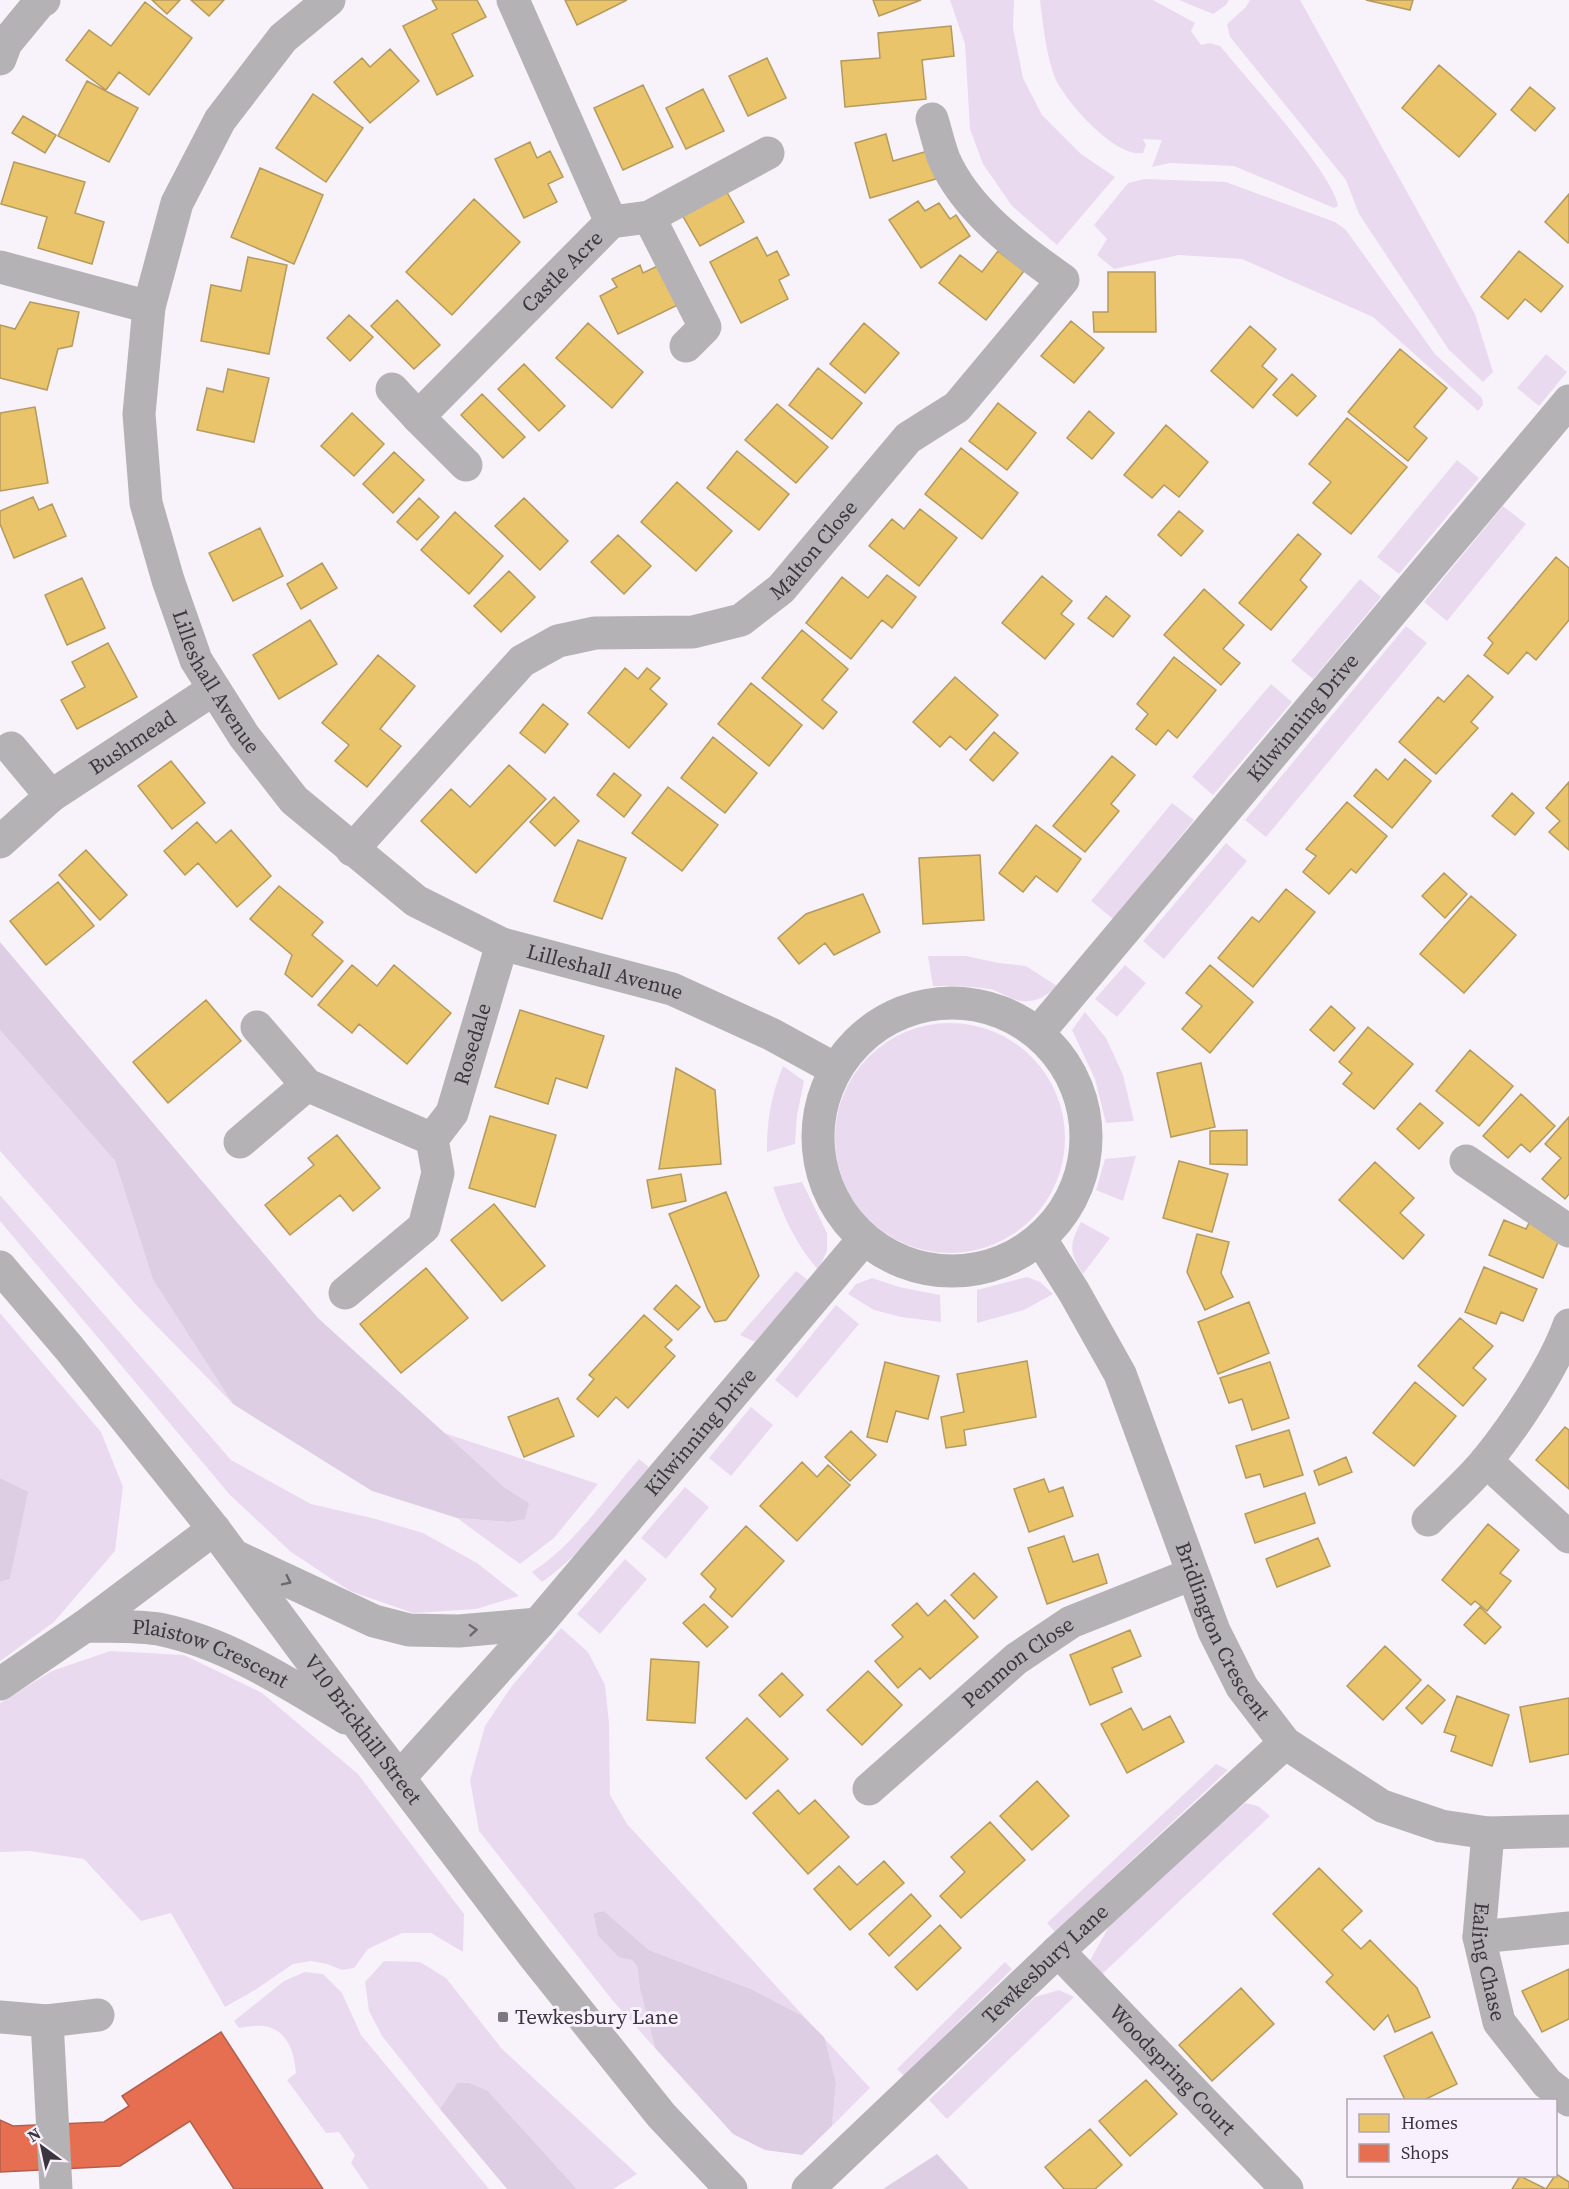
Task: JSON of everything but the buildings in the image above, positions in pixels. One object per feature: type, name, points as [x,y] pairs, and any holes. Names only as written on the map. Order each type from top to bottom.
[{"type":"street","points":[[0,59],[6,43],[44,0]]},
{"type":"street","name":"Lilleshall Avenue","points":[[329,0],[283,38],[220,120],[177,203],[149,308],[139,414],[146,503],[168,580],[196,660],[244,736],[294,800],[416,901],[502,944],[672,989],[771,1034],[835,1069]]},
{"type":"street","name":"Castle Acre","points":[[418,417],[611,222],[513,0]]},
{"type":"street","name":"Malton Close","points":[[352,850],[522,661],[558,641],[595,633],[693,632],[741,620],[781,589],[908,438],[957,407],[1063,280],[1009,240],[970,201],[945,160],[932,119]]},
{"type":"street","points":[[611,222],[649,217],[768,153]]},
{"type":"street","points":[[649,217],[705,327],[686,346]]},
{"type":"street","points":[[0,267],[149,308]]},
{"type":"street","points":[[392,389],[466,465]]},
{"type":"street","name":"Kilwinning Drive","points":[[1038,1033],[1569,401]]},
{"type":"street","name":"Bushmead","points":[[0,842],[51,796],[214,689]]},
{"type":"street","points":[[11,748],[51,796]]},
{"type":"street","name":"Rosedale","points":[[432,1139],[452,1113],[502,944]]},
{"type":"street","points":[[951,1002],[997,1010],[1038,1033],[1068,1068],[1084,1112],[1085,1158],[1070,1202],[1040,1238],[1008,1259],[971,1271],[933,1271],[896,1260],[863,1239],[834,1203],[818,1159],[819,1113],[835,1069],[866,1033],[906,1010],[951,1002]]},
{"type":"street","points":[[257,1027],[307,1086],[432,1139],[438,1173],[424,1227],[345,1293]]},
{"type":"street","points":[[240,1142],[307,1086]]},
{"type":"street","points":[[1466,1161],[1569,1231]]},
{"type":"street","name":"Bridlington Crescent","points":[[1040,1238],[1074,1292],[1120,1374],[1214,1630],[1242,1687],[1285,1743],[1382,1806],[1441,1826],[1488,1833],[1569,1831]]},
{"type":"street","name":"Kilwinning Drive","points":[[399,1778],[538,1624],[863,1239]]},
{"type":"street","name":"V10 Brickhill Street","points":[[0,1267],[69,1348],[235,1556],[358,1724],[534,1956],[661,2115],[731,2189]]},
{"type":"street","points":[[1428,1520],[1486,1461],[1523,1410],[1563,1340],[1569,1324]]},
{"type":"street","points":[[1486,1461],[1569,1537]]},
{"type":"street","name":"Plaistow Crescent","points":[[0,1684],[85,1626],[214,1529]]},
{"type":"street","points":[[235,1556],[374,1621],[409,1630],[459,1631],[538,1624]]},
{"type":"street","name":"Penmon Close","points":[[869,1789],[1017,1659],[1071,1622],[1192,1574]]},
{"type":"street","name":"Plaistow Crescent","points":[[85,1626],[162,1630],[213,1646],[277,1678],[358,1724]]},
{"type":"street","name":"Tewkesbury Lane","points":[[808,2189],[1058,1951],[1285,1743]]},
{"type":"street","name":"Ealing Chase","points":[[1488,1833],[1479,1937],[1499,2022],[1547,2083],[1569,2100]]},
{"type":"street","points":[[1479,1937],[1569,1928]]},
{"type":"street","name":"Woodspring Court","points":[[1058,1951],[1287,2189]]},
{"type":"street","points":[[0,2017],[47,2021],[98,2015]]},
{"type":"street","points":[[47,2021],[56,2184]]},
{"type":"shaded area","points":[[950,0],[1014,0],[1013,28],[1023,78],[1042,115],[1081,154],[1115,177],[1057,245],[1012,206],[983,164],[970,129],[965,44]]},
{"type":"shaded area","points":[[1040,0],[1153,0],[1195,23],[1191,31],[1201,45],[1210,43],[1220,46],[1306,150],[1322,172],[1338,206],[1334,208],[1234,166],[1170,163],[1152,167],[1162,140],[1143,139],[1146,145],[1143,153],[1119,147],[1080,114],[1055,78],[1047,50]]},
{"type":"shaded area","points":[[1179,0],[1229,0],[1213,14]]},
{"type":"shaded area","points":[[1250,0],[1300,0],[1475,314],[1493,372],[1483,382],[1449,350],[1359,214],[1346,180],[1230,37],[1227,24],[1246,7]]},
{"type":"shaded area","points":[[1145,179],[1226,182],[1335,222],[1346,230],[1435,354],[1482,398],[1483,405],[1478,411],[1373,317],[1242,259],[1179,255],[1114,269],[1097,255],[1107,239],[1094,225],[1128,183]]},
{"type":"shaded area","points":[[1546,354],[1567,372],[1539,406],[1517,388]]},
{"type":"shaded area","points":[[1457,460],[1479,478],[1399,574],[1377,557]]},
{"type":"shaded area","points":[[1503,506],[1526,524],[1447,621],[1424,602]]},
{"type":"shaded area","points":[[1360,579],[1381,597],[1313,679],[1291,661]]},
{"type":"shaded area","points":[[1406,626],[1427,643],[1266,837],[1245,820]]},
{"type":"shaded area","points":[[1271,684],[1292,702],[1213,795],[1192,777]]},
{"type":"shaded area","points":[[1172,803],[1194,820],[1113,919],[1091,901]]},
{"type":"shaded area","points":[[1226,843],[1247,861],[1164,959],[1143,941]]},
{"type":"shaded area","points":[[0,942],[318,1318],[504,1487],[529,1503],[525,1519],[508,1522],[457,1518],[372,1491],[233,1404],[153,1280],[115,1161],[0,1030]]},
{"type":"shaded area","points":[[928,956],[966,956],[1026,966],[1057,986],[1040,998],[1021,1001],[990,989],[933,986]]},
{"type":"shaded area","points":[[1125,965],[1146,983],[1117,1017],[1095,999]]},
{"type":"shaded area","points":[[1085,1012],[1106,1038],[1123,1075],[1134,1121],[1106,1123],[1095,1079],[1072,1030]]},
{"type":"shaded area","points":[[939,1023],[961,1023],[994,1031],[1014,1042],[1032,1056],[1046,1074],[1057,1094],[1063,1115],[1065,1138],[1061,1172],[1057,1182],[1046,1202],[1032,1220],[1014,1234],[984,1249],[961,1253],[939,1253],[906,1245],[886,1234],[868,1220],[854,1202],[839,1172],[835,1149],[835,1127],[843,1094],[854,1074],[868,1056],[886,1042],[916,1027]]},
{"type":"shaded area","points":[[0,1030],[115,1161],[153,1280],[233,1404],[138,1307],[0,1151]]},
{"type":"shaded area","points":[[783,1066],[804,1081],[797,1115],[795,1144],[767,1152],[770,1108]]},
{"type":"shaded area","points":[[1136,1156],[1123,1201],[1096,1190],[1105,1159]]},
{"type":"shaded area","points":[[802,1182],[827,1233],[827,1251],[818,1270],[791,1230],[773,1187]]},
{"type":"shaded area","points":[[0,1195],[231,1460],[311,1504],[423,1533],[477,1563],[519,1596],[476,1609],[413,1613],[350,1591],[291,1552],[230,1495],[0,1221]]},
{"type":"shaded area","points":[[1081,1222],[1110,1238],[1083,1274],[1075,1260],[1072,1248]]},
{"type":"shaded area","points":[[796,1271],[808,1280],[755,1342],[740,1335]]},
{"type":"shaded area","points":[[1027,1277],[1040,1282],[1053,1294],[1024,1310],[977,1323],[977,1290]]},
{"type":"shaded area","points":[[872,1278],[899,1287],[940,1295],[941,1322],[901,1317],[874,1310],[848,1294],[856,1284]]},
{"type":"shaded area","points":[[836,1305],[859,1324],[797,1398],[775,1380]]},
{"type":"shaded area","points":[[0,1313],[101,1432],[123,1487],[115,1551],[54,1622],[0,1661],[0,1582],[10,1579],[27,1493],[0,1478]]},
{"type":"shaded area","points":[[751,1407],[773,1425],[731,1476],[709,1458]]},
{"type":"shaded area","points":[[444,1433],[598,1484],[554,1538],[520,1564],[457,1518],[508,1522],[529,1503],[504,1487]]},
{"type":"shaded area","points":[[639,1459],[649,1467],[586,1543],[542,1582],[532,1572],[576,1534]]},
{"type":"shaded area","points":[[0,1478],[28,1492],[10,1579],[0,1582]]},
{"type":"shaded area","points":[[685,1487],[709,1507],[666,1559],[641,1538]]},
{"type":"shaded area","points":[[625,1559],[647,1579],[600,1634],[577,1614]]},
{"type":"shaded area","points":[[561,1628],[588,1652],[605,1685],[609,1723],[610,1795],[627,1824],[870,2088],[832,2126],[836,2083],[801,2015],[751,1989],[649,1950],[604,1911],[593,1913],[598,1936],[619,1956],[632,1960],[637,1966],[640,1989],[655,2048],[613,2001],[479,1831],[470,1780],[485,1726],[511,1687]]},
{"type":"shaded area","points":[[110,1651],[184,1655],[262,1693],[358,1774],[464,1914],[463,1952],[431,1933],[402,1933],[368,1949],[354,1968],[342,1970],[311,1961],[293,1964],[225,2007],[171,1913],[141,1921],[84,1859],[30,1851],[0,1852],[0,1703],[52,1671]]},
{"type":"shaded area","points":[[1216,1764],[1228,1770],[1055,1932],[1047,1923]]},
{"type":"shaded area","points":[[1245,1803],[1258,1806],[1270,1816],[1101,1975],[1088,1964],[1113,1919]]},
{"type":"shaded area","points":[[604,1911],[649,1950],[751,1989],[801,2015],[824,2037],[836,2083],[832,2126],[802,2155],[765,2150],[733,2134],[655,2048],[640,1989],[637,1966],[632,1960],[619,1957],[598,1936],[593,1913]]},
{"type":"shaded area","points":[[384,1961],[420,1962],[446,1978],[502,2049],[637,2174],[613,2189],[577,2189],[488,2091],[457,2083],[440,2109],[382,2036],[369,2011],[365,1982]]},
{"type":"shaded area","points":[[1005,1962],[1012,1969],[904,2076],[897,2069]]},
{"type":"shaded area","points":[[305,1972],[323,1974],[342,1993],[361,2035],[489,2189],[369,2189],[351,2163],[355,2155],[339,2132],[326,2133],[287,2080],[296,2073],[294,2057],[284,2037],[272,2028],[263,2026],[239,2028],[234,2021],[284,1981]]},
{"type":"shaded area","points":[[1059,1990],[1074,1997],[947,2119],[929,2100],[1035,1997]]},
{"type":"shaded area","points":[[457,2083],[469,2083],[488,2091],[577,2189],[507,2189],[440,2109]]},
{"type":"shaded area","points":[[937,2154],[969,2189],[883,2189]]},
{"type":"place","name":"Tewkesbury Lane","points":[[503,2017]]}]
